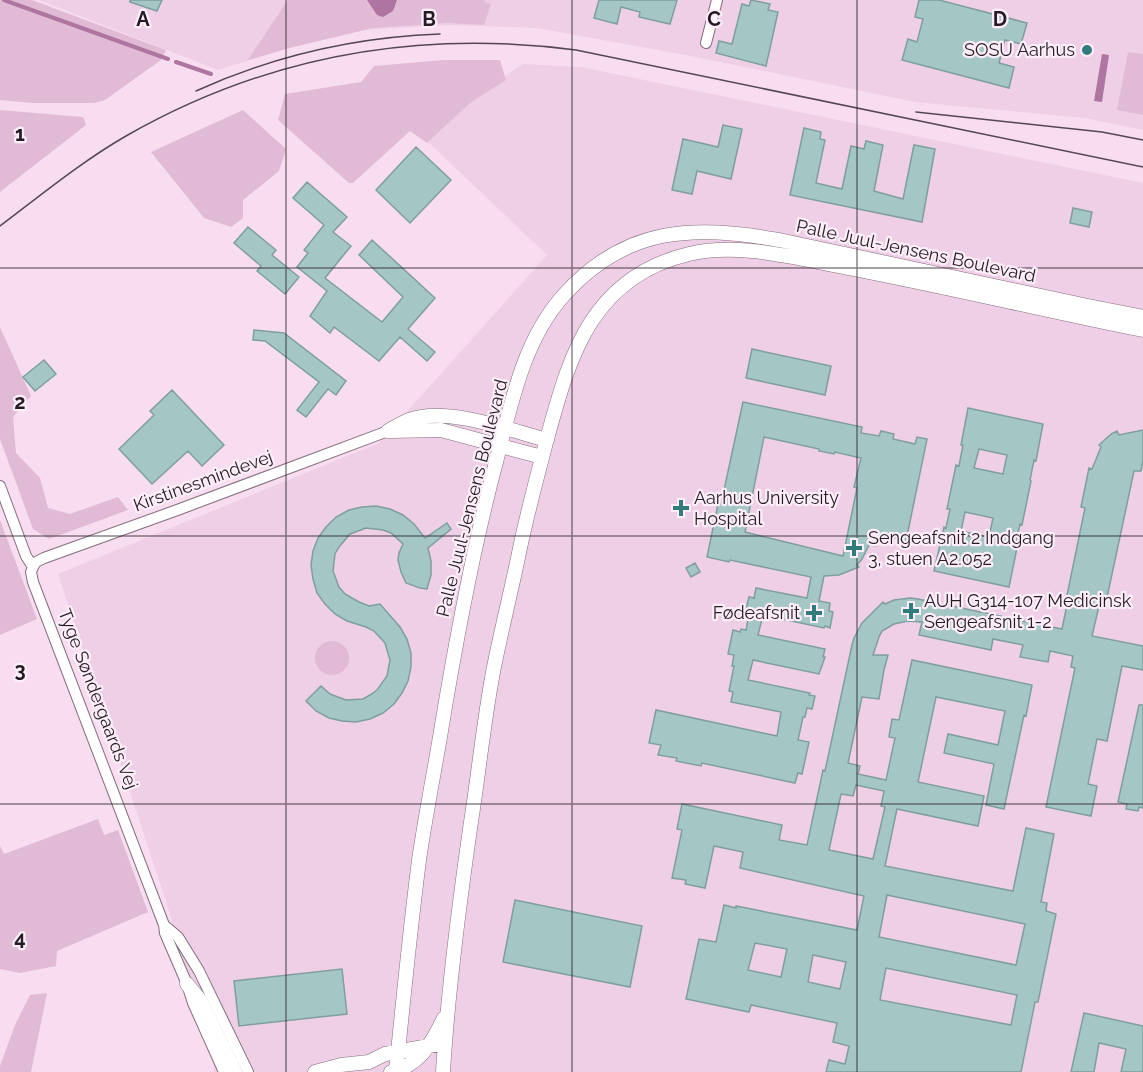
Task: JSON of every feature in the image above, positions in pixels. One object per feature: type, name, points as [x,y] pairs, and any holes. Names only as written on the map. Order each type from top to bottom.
[{"type":"street","points":[[706,44],[717,0]]},
{"type":"street","name":"Palle Juul-Jensens Boulevard","points":[[396,1065],[420,856],[451,668],[485,507],[519,379],[545,321],[563,296],[587,273],[612,254],[636,243],[664,235],[716,232],[757,236],[1143,317]]},
{"type":"street","name":"Palle Juul-Jensens Boulevard","points":[[443,1072],[447,1011],[474,798],[494,671],[530,503],[559,393],[580,341],[605,303],[645,269],[694,252],[715,250],[772,254],[887,275],[1143,330]]},
{"type":"street","name":"Kirstinesmindevej","points":[[33,567],[36,562],[44,558],[388,431],[410,420],[436,415],[465,418],[547,440]]},
{"type":"street","name":"Kirstinesmindevej","points":[[388,431],[441,430],[542,457]]},
{"type":"street","name":"Tyge Søndergaards Vej","points":[[0,486],[26,556],[33,567],[31,572],[33,582],[164,925],[165,933],[224,1072]]},
{"type":"street","name":"Tyge Søndergaards Vej","points":[[164,925],[178,937],[199,971],[248,1072]]},
{"type":"street","points":[[187,984],[200,1000],[235,1072]]},
{"type":"street","points":[[315,1072],[341,1065],[369,1062],[396,1065],[415,1060],[430,1046],[447,1011]]},
{"type":"street","points":[[430,1046],[445,1043]]},
{"type":"street","points":[[344,1072],[369,1062]]},
{"type":"shaded area","points":[[0,0],[32,0],[166,50],[161,60],[105,100],[94,103],[33,103],[0,100]]},
{"type":"shaded area","points":[[39,0],[1143,0],[1143,130],[1085,118],[915,102],[686,55],[537,28],[449,25],[364,30],[289,48],[218,70]]},
{"type":"shaded area","points":[[288,0],[485,0],[491,4],[484,25],[448,23],[373,28],[248,60]]},
{"type":"shaded area","points":[[367,0],[397,0],[393,11],[383,17],[377,15]]},
{"type":"shaded area","points":[[1128,52],[1143,54],[1143,115],[1117,110]]},
{"type":"shaded area","points":[[1102,54],[1109,55],[1102,102],[1094,101]]},
{"type":"shaded area","points":[[443,60],[500,60],[506,80],[471,102],[427,143],[410,131],[353,183],[349,183],[278,120],[285,94],[361,82],[374,66]]},
{"type":"shaded area","name":"Aarhus University Hospital","points":[[523,64],[581,67],[1143,183],[1143,1072],[214,1072],[166,901],[58,574],[379,443],[547,255],[427,141],[471,99]]},
{"type":"shaded area","points":[[0,110],[83,117],[86,125],[0,192]]},
{"type":"shaded area","points":[[243,110],[286,149],[279,171],[243,200],[243,218],[231,227],[204,218],[151,152]]},
{"type":"shaded area","points":[[0,327],[31,396],[13,417],[16,453],[40,478],[48,508],[70,514],[118,497],[128,510],[49,539],[33,529],[0,439]]},
{"type":"shaded area","points":[[0,520],[37,619],[0,635]]},
{"type":"shaded area","points":[[332,641],[344,646],[349,658],[344,670],[332,675],[320,670],[315,658],[320,646]]},
{"type":"shaded area","points":[[98,819],[104,835],[118,830],[148,912],[57,951],[56,966],[20,973],[0,969],[0,846],[4,854]]},
{"type":"shaded area","points":[[47,993],[31,1072],[0,1072],[0,1066],[15,1025],[30,995]]},
{"type":"building","points":[[130,0],[162,0],[157,11],[130,2]]},
{"type":"building","points":[[599,0],[677,0],[670,24],[639,17],[640,12],[621,7],[617,24],[594,18]]},
{"type":"building","points":[[751,0],[770,4],[768,10],[778,12],[766,66],[716,53],[719,41],[732,44],[742,4],[749,6]]},
{"type":"building","points":[[919,0],[939,0],[1027,23],[1021,44],[1005,40],[999,63],[1014,67],[1009,88],[902,60],[908,39],[917,42],[923,19],[915,17]]},
{"type":"building","points":[[723,125],[742,129],[731,179],[697,171],[692,194],[672,190],[683,139],[718,147]]},
{"type":"building","points":[[804,128],[821,132],[820,139],[825,140],[816,183],[842,189],[851,146],[864,149],[866,141],[883,145],[874,191],[903,199],[914,145],[935,149],[922,222],[790,195]]},
{"type":"building","points":[[416,147],[451,180],[410,223],[376,190]]},
{"type":"building","points":[[307,182],[347,217],[333,232],[351,246],[325,278],[382,322],[403,297],[359,255],[372,240],[435,298],[408,329],[435,352],[427,361],[400,337],[379,361],[334,327],[330,333],[310,316],[327,291],[297,267],[308,253],[304,250],[324,225],[293,198]]},
{"type":"building","points":[[1073,208],[1092,212],[1089,227],[1070,223]]},
{"type":"building","points":[[248,227],[276,250],[272,255],[299,277],[285,294],[257,271],[261,266],[234,243]]},
{"type":"building","points":[[254,330],[284,333],[346,381],[336,395],[328,389],[306,417],[297,410],[319,382],[265,341],[253,340]]},
{"type":"building","points":[[752,349],[831,366],[825,395],[746,378]]},
{"type":"building","points":[[44,360],[56,374],[35,391],[23,377]]},
{"type":"building","points":[[172,390],[224,445],[202,466],[188,451],[152,484],[119,449],[154,415],[150,411]]},
{"type":"building","points":[[743,402],[862,427],[861,433],[879,436],[881,431],[894,434],[893,439],[915,444],[917,437],[927,439],[906,541],[879,535],[876,546],[869,545],[857,565],[859,567],[839,575],[824,576],[819,601],[830,603],[829,611],[833,612],[830,628],[763,615],[758,635],[825,649],[823,657],[825,657],[819,674],[753,660],[748,680],[815,696],[812,709],[807,708],[805,717],[803,717],[798,740],[809,742],[802,774],[798,773],[795,783],[702,763],[701,766],[676,761],[677,758],[658,755],[661,745],[649,743],[656,710],[777,736],[781,712],[731,702],[733,692],[729,691],[734,655],[728,654],[733,630],[740,632],[741,629],[746,630],[750,610],[746,609],[749,597],[754,598],[756,588],[807,598],[811,577],[707,557],[718,504],[721,504]],"holes":[[[764,437],[819,449],[819,451],[861,458],[843,556],[745,532]]]},
{"type":"building","points":[[968,408],[1043,424],[1022,525],[1020,524],[1016,543],[1018,543],[1009,587],[934,571],[944,527],[946,528],[950,509],[947,509],[956,465],[959,466],[963,445],[961,445]],"holes":[[[979,449],[1007,455],[1003,474],[974,468]],[[965,512],[993,518],[989,537],[961,531]]]},
{"type":"building","points":[[1143,430],[1143,460],[1141,471],[1134,471],[1105,607],[1099,606],[1092,636],[1143,646],[1143,670],[1122,666],[1107,741],[1097,739],[1088,784],[1097,786],[1091,816],[1046,807],[1075,668],[1071,667],[1073,656],[1050,651],[1048,662],[1020,657],[1023,645],[993,639],[991,650],[919,635],[922,622],[908,621],[894,624],[882,631],[873,655],[888,655],[879,699],[862,697],[848,763],[860,766],[858,774],[886,780],[895,738],[889,737],[892,719],[899,720],[912,660],[1032,685],[1004,809],[986,805],[994,764],[944,753],[948,734],[998,745],[1005,711],[936,697],[918,782],[984,796],[978,826],[897,809],[885,866],[1013,891],[1026,828],[1054,834],[1041,902],[1047,903],[1046,911],[1056,914],[1021,1072],[826,1072],[829,1060],[845,1064],[849,1046],[833,1042],[837,1023],[751,1005],[749,1012],[686,999],[699,939],[716,942],[724,905],[857,930],[864,896],[740,868],[743,852],[714,846],[705,888],[685,884],[686,880],[672,878],[682,830],[677,829],[682,804],[782,825],[779,840],[807,845],[852,645],[862,623],[883,602],[885,604],[910,598],[1062,629],[1085,508],[1081,507],[1089,468],[1092,469],[1101,447],[1099,445],[1117,431],[1119,435]],"holes":[[[856,785],[884,791],[881,806],[885,807],[873,859],[829,850],[841,794],[853,796]],[[887,895],[1025,924],[1016,965],[879,937]],[[755,943],[787,949],[781,977],[748,970]],[[813,955],[846,962],[840,989],[808,982]],[[886,968],[1017,995],[1011,1025],[880,1000]]]},
{"type":"building","points":[[376,506],[403,515],[425,538],[447,523],[451,529],[428,548],[431,575],[427,589],[406,583],[398,560],[403,544],[391,533],[366,528],[350,534],[335,554],[333,571],[339,587],[345,594],[359,602],[369,606],[380,604],[400,627],[411,653],[408,681],[394,704],[383,713],[370,719],[356,722],[342,721],[329,718],[316,711],[306,701],[321,686],[330,694],[346,700],[363,699],[377,690],[387,676],[390,660],[385,643],[374,631],[335,614],[317,593],[311,565],[313,551],[318,538],[336,517],[349,510]]},
{"type":"building","points":[[695,563],[700,572],[691,577],[686,568]]},
{"type":"building","points":[[1139,705],[1143,705],[1143,808],[1139,807],[1138,811],[1126,809],[1127,804],[1118,802]]},
{"type":"building","points":[[515,900],[642,926],[630,987],[503,962]]},
{"type":"building","points":[[342,969],[347,1014],[239,1026],[234,981]]},
{"type":"building","points":[[1084,1013],[1143,1026],[1143,1072],[1121,1072],[1126,1049],[1099,1043],[1094,1072],[1071,1072]]},
{"type":"waterway","points":[[4,0],[168,59]]},
{"type":"waterway","points":[[176,62],[211,74]]},
{"type":"tram line","points":[[196,91],[255,68],[316,50],[378,39],[440,34]]},
{"type":"tram line","points":[[0,226],[109,146],[179,108],[233,86],[288,68],[344,55],[400,47],[458,43],[516,44],[576,50],[1143,167]]},
{"type":"tram line","points":[[916,112],[1102,132],[1143,140]]},
{"type":"place","name":"SOSU Aarhus","points":[[1087,50]]},
{"type":"place","name":"Aarhus University Hospital","points":[[681,508]]},
{"type":"place","name":"Sengeafsnit 2 Indgang 3, stuen A2.052","points":[[854,548]]},
{"type":"place","name":"AUH G314-107 Medicinsk Sengeafsnit 1-2","points":[[911,611]]},
{"type":"place","name":"Fødeafsnit","points":[[814,613]]}]
